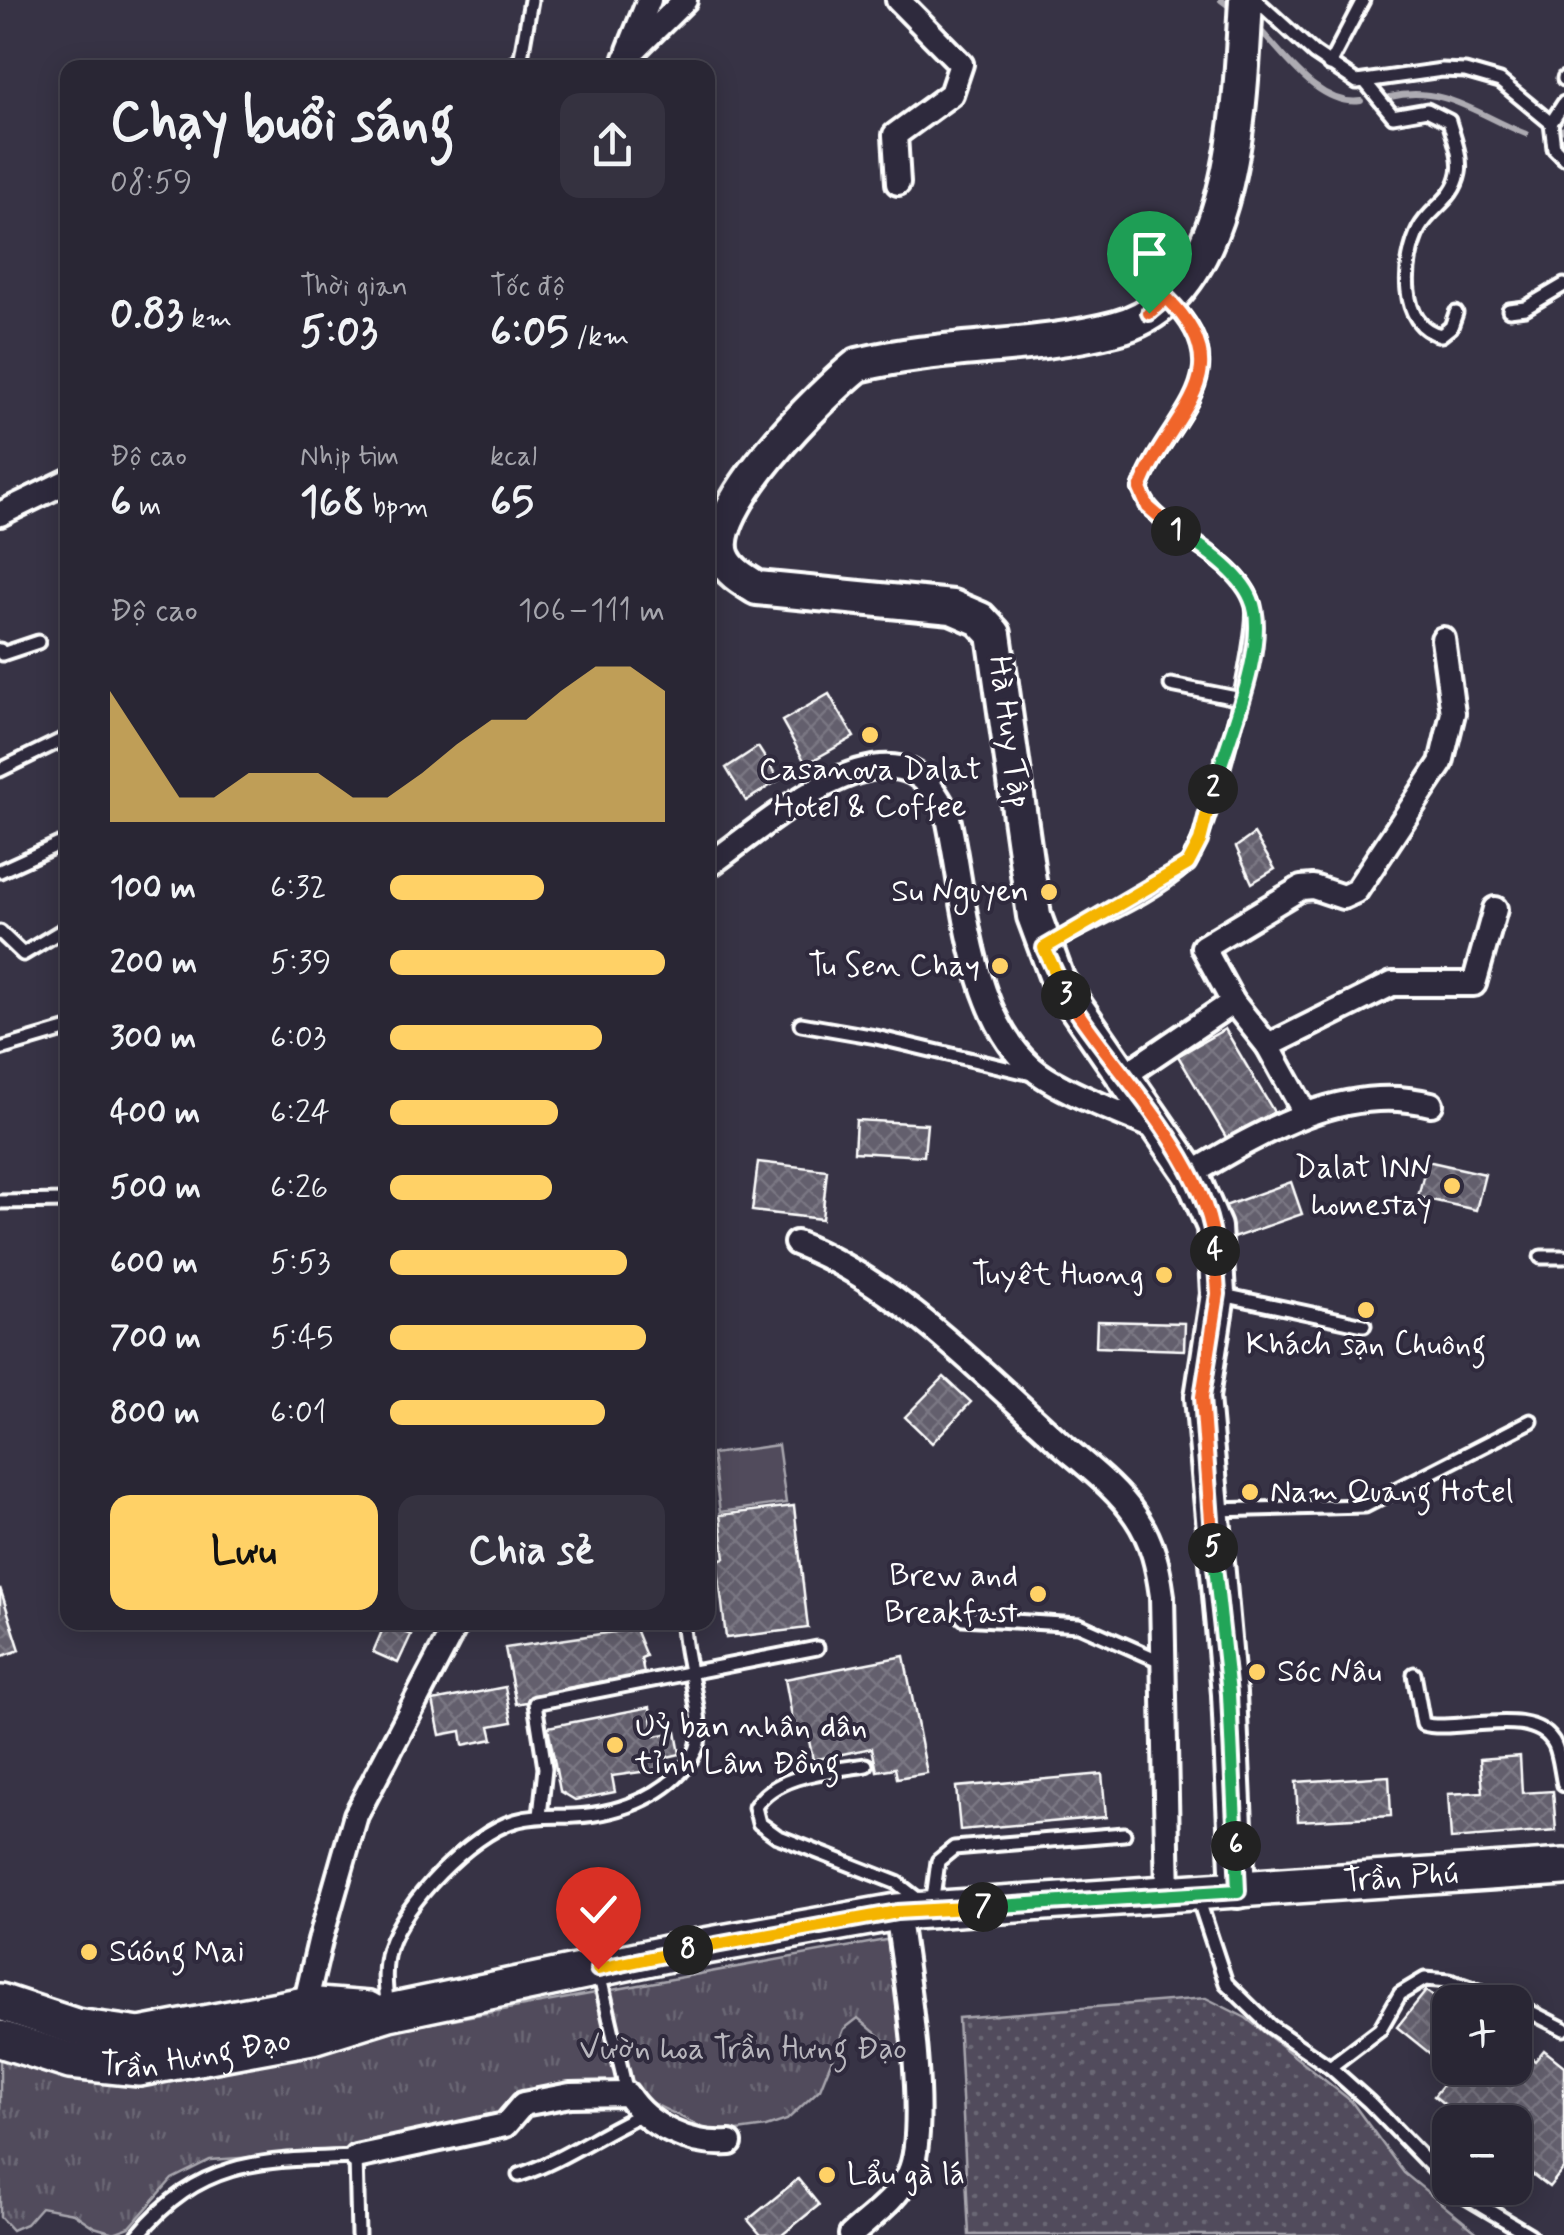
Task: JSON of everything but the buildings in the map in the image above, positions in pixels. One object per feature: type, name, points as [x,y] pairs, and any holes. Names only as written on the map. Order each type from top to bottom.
[{"type":"main road","name":"Trần Phú","points":[[1238,1891],[1564,1867]]},
{"type":"main road","name":"Trần Hưng Đạo","points":[[0,2002],[76,2027],[140,2036],[308,2021],[389,2012],[914,1911],[1238,1891]]},
{"type":"main road","name":"Trần Hưng Đạo","points":[[0,2039],[70,2061],[139,2068],[308,2021]]},
{"type":"street","points":[[626,60],[649,0]]},
{"type":"street","points":[[628,60],[684,0]]},
{"type":"street","points":[[898,0],[961,64],[951,94],[895,135],[898,182]]},
{"type":"street","name":"Hà Huy Tập","points":[[1238,1891],[1229,1694],[1202,1397],[1218,1294],[1214,1228],[1191,1174],[1071,1003],[1044,948],[1034,916],[994,634],[980,619],[952,607],[757,588],[735,574],[722,556],[720,540],[725,517],[746,484],[831,386],[858,364],[1119,328],[1167,298],[1206,248],[1226,192],[1246,0]]},
{"type":"street","points":[[0,514],[60,485]]},
{"type":"street","points":[[1305,1113],[1268,1046],[1233,1002],[1203,947],[1301,888],[1351,896],[1434,776],[1454,713],[1443,639]]},
{"type":"street","points":[[715,861],[838,777],[886,766],[910,771],[929,784],[947,813],[992,1016],[1012,1046],[1045,1078],[1161,1131]]},
{"type":"street","points":[[1268,1046],[1392,984],[1474,984],[1495,909]]},
{"type":"street","points":[[1125,1076],[1233,1002]]},
{"type":"street","points":[[1191,1174],[1305,1113],[1382,1096],[1431,1104]]},
{"type":"street","points":[[796,1243],[838,1260],[961,1352],[1133,1512],[1158,1562],[1182,1895]]},
{"type":"street","points":[[308,2021],[356,1814],[453,1630]]},
{"type":"street","points":[[851,2235],[903,2186],[916,2151],[909,1998],[914,1911]]},
{"type":"street","points":[[356,2157],[505,2125],[523,2104],[570,2095],[627,2094],[640,2115],[709,2145],[730,2143]]},
{"type":"lane","points":[[518,60],[531,0]]},
{"type":"lane","points":[[1256,0],[1344,77],[1366,84],[1442,70],[1465,71],[1500,81],[1551,123]]},
{"type":"lane","points":[[1329,65],[1364,0]]},
{"type":"lane","points":[[1366,84],[1393,116],[1427,110],[1449,120],[1460,171],[1451,194],[1420,228],[1408,269],[1411,312],[1428,332],[1441,334],[1451,327],[1456,313]]},
{"type":"lane","points":[[1564,103],[1551,123],[1554,148],[1564,158]]},
{"type":"lane","points":[[1510,310],[1526,308],[1564,285]]},
{"type":"lane","points":[[1044,948],[1188,864],[1200,841],[1241,700],[1254,640],[1252,600],[1216,561],[1161,522],[1140,489],[1148,467],[1195,398],[1202,368],[1200,343],[1184,315],[1167,298]]},
{"type":"lane","points":[[0,650],[2,654],[38,642]]},
{"type":"lane","points":[[1172,684],[1241,700]]},
{"type":"lane","points":[[0,770],[60,741]]},
{"type":"lane","points":[[0,871],[60,844]]},
{"type":"lane","points":[[0,932],[23,954],[60,932]]},
{"type":"lane","points":[[801,1024],[876,1037],[1045,1078]]},
{"type":"lane","points":[[0,1049],[60,1031]]},
{"type":"lane","points":[[0,1202],[60,1201]]},
{"type":"lane","points":[[1541,1257],[1564,1257]]},
{"type":"lane","points":[[1218,1294],[1364,1325]]},
{"type":"lane","points":[[1210,1510],[1365,1506],[1531,1421]]},
{"type":"lane","points":[[963,1618],[1079,1626],[1163,1662]]},
{"type":"lane","points":[[389,2012],[384,1986],[387,1957],[406,1916],[445,1869],[477,1840],[512,1822],[625,1807],[662,1789],[682,1772],[698,1747],[684,1630]]},
{"type":"lane","points":[[540,1816],[545,1768],[536,1703],[817,1648]]},
{"type":"lane","points":[[1414,1674],[1418,1716],[1424,1724],[1511,1722],[1534,1728],[1555,1745],[1564,1784]]},
{"type":"lane","points":[[866,1765],[814,1774],[765,1791],[754,1808],[759,1823],[777,1836],[897,1883],[914,1911]]},
{"type":"lane","points":[[914,1911],[938,1861],[954,1848],[1124,1834]]},
{"type":"lane","points":[[1182,1895],[1226,1983],[1270,2026],[1330,2066],[1432,2169]]},
{"type":"lane","points":[[598,1969],[627,2094]]},
{"type":"lane","points":[[1330,2066],[1380,2030],[1400,1994],[1425,1979],[1461,1985]]},
{"type":"lane","points":[[1532,2013],[1564,2029]]},
{"type":"lane","points":[[518,2175],[553,2164],[599,2133],[640,2115]]},
{"type":"lane","points":[[138,2235],[190,2186],[224,2169],[356,2157],[358,2235]]},
{"type":"lane","points":[[1480,2205],[1530,2235]]},
{"type":"green space","points":[[778,1445],[786,1503],[720,1512],[715,1454]]},
{"type":"green space","name":"Vườn hoa Trần Hưng Đạo","points":[[896,1941],[904,2048],[886,2042],[858,2018],[844,2029],[820,2089],[787,2120],[766,2127],[716,2134],[611,2083],[534,2094],[503,2119],[358,2150],[210,2160],[172,2179],[130,2227],[114,2233],[94,2227],[73,2213],[41,2207],[26,2224],[12,2230],[0,2217],[0,2057],[142,2076]]},
{"type":"green space","points":[[1206,1998],[1246,2018],[1351,2101],[1404,2173],[1432,2196],[1432,2205],[1443,2205],[1480,2235],[969,2235],[958,2018]]},
{"type":"waterway","points":[[1221,0],[1229,6]]},
{"type":"waterway","points":[[1262,32],[1318,89],[1346,101],[1361,101]]},
{"type":"waterway","points":[[1390,97],[1409,94],[1444,98],[1526,134]]},
{"type":"place","name":"Casanova Dalat Hotel & Coffee","points":[[870,735]]},
{"type":"place","name":"Su Nguyen","points":[[1049,892]]},
{"type":"place","name":"Tu Sen Chay","points":[[1000,966]]},
{"type":"place","name":"Dalat INN homestay","points":[[1452,1186]]},
{"type":"place","name":"Tuyêt Huong","points":[[1164,1275]]},
{"type":"place","name":"Khách sạn Chuông","points":[[1366,1310]]},
{"type":"place","name":"Nam Quang Hotel","points":[[1250,1492]]},
{"type":"place","name":"Brew and Breakfast","points":[[1038,1594]]},
{"type":"place","name":"Sóc Nâu","points":[[1257,1672]]},
{"type":"place","name":"Uỷ ban nhân dân tỉnh Lâm Đồng","points":[[615,1745]]},
{"type":"place","name":"Súóng Mai","points":[[89,1952]]},
{"type":"place","name":"Lẩu gà lá","points":[[827,2175]]},
{"type":"route","points":[[598,1969],[897,1912],[1238,1891],[1229,1694],[1202,1397],[1218,1294],[1214,1228],[1191,1174],[1071,1003],[1044,948],[1188,864],[1200,841],[1241,700],[1254,640],[1256,626],[1248,593],[1189,538],[1161,522],[1140,489],[1148,467],[1195,398],[1202,368],[1200,343],[1184,315],[1167,298],[1149,313]]}]
